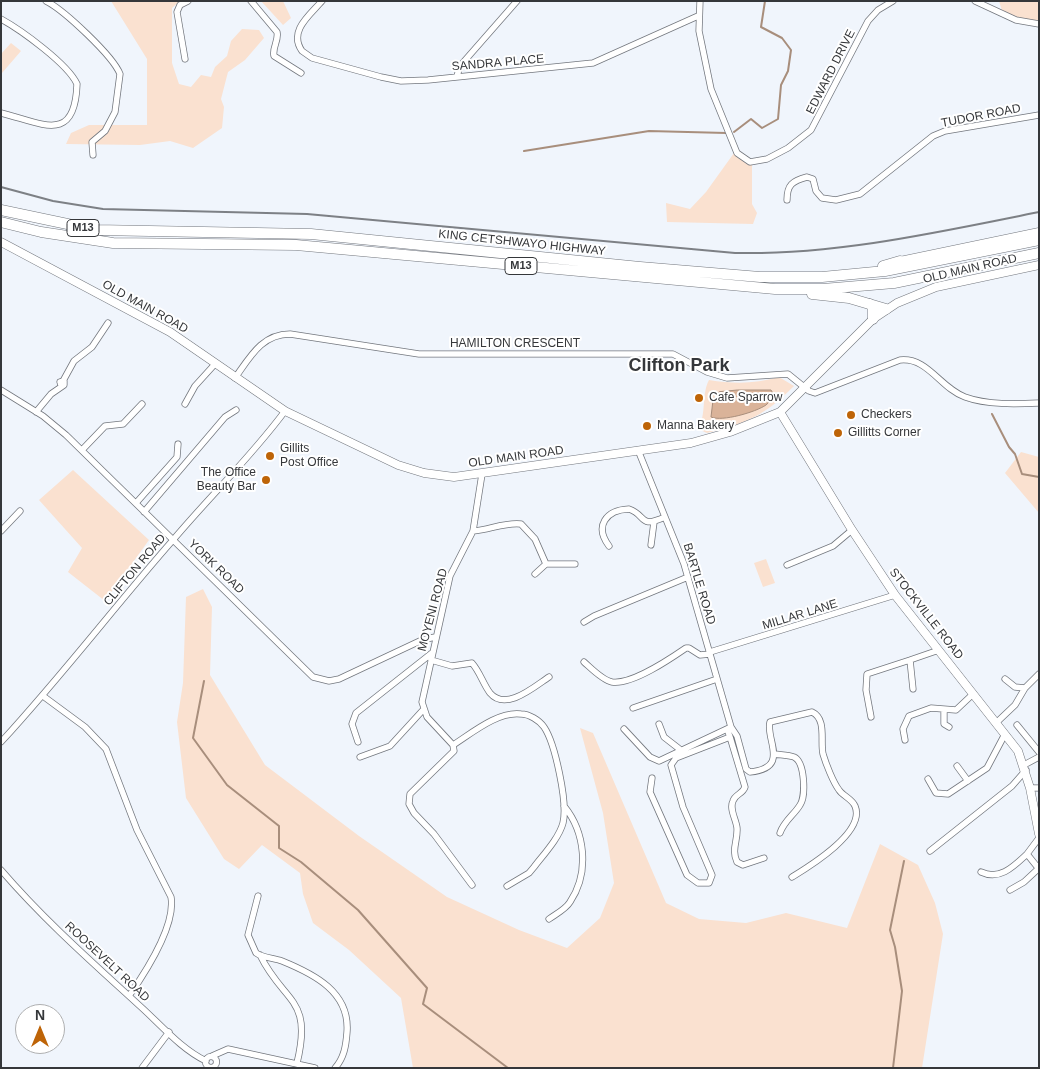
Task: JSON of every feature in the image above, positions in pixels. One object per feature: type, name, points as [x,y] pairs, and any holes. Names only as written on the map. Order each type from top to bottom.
[{"type":"highway","name":"KING CETSHWAYO HIGHWAY","points":[[4,210],[72,226],[108,231],[311,234],[715,274],[783,278],[850,275],[913,266],[1039,240]]},
{"type":"highway","name":"KING CETSHWAYO HIGHWAY","points":[[5,224],[64,237],[113,243],[296,245],[775,289],[841,288],[921,278],[1039,253]]},
{"type":"highway","points":[[850,275],[900,261]]},
{"type":"highway","points":[[775,289],[848,298],[886,309]]},
{"type":"highway","points":[[870,304],[873,308],[873,319]]},
{"type":"street","points":[[46,1],[62,12],[100,48],[120,74],[115,112],[105,131],[92,142],[93,155]]},
{"type":"street","points":[[185,59],[177,12],[180,5],[188,1]]},
{"type":"street","points":[[251,1],[278,32],[273,51],[274,56],[301,73]]},
{"type":"street","name":"SANDRA PLACE","points":[[322,1],[298,30],[298,46],[305,55],[392,80],[416,80],[594,63],[698,16]]},
{"type":"street","points":[[457,76],[460,66],[517,1]]},
{"type":"street","name":"EDWARD DRIVE","points":[[700,1],[698,16],[706,74],[738,153],[746,160],[755,162],[788,148],[811,130],[868,21],[878,10],[893,1]]},
{"type":"street","points":[[975,1],[1016,20],[1039,24]]},
{"type":"street","points":[[1,20],[30,37],[77,84],[74,112],[67,121],[60,125],[43,124],[1,113]]},
{"type":"street","name":"TUDOR ROAD","points":[[787,200],[787,190],[791,183],[807,177],[812,179],[818,194],[822,198],[836,200],[860,194],[933,136],[945,131],[1039,115]]},
{"type":"street","points":[[900,261],[1039,232]]},
{"type":"street","name":"OLD MAIN ROAD","points":[[1,242],[170,332],[284,411],[412,470],[444,476],[482,474],[708,439],[780,412],[873,319],[886,309],[908,297],[936,287],[1039,265]]},
{"type":"street","points":[[36,412],[62,383],[74,360],[92,346],[108,323]]},
{"type":"street","name":"HAMILTON CRESCENT","points":[[235,378],[263,341],[273,336],[290,334],[426,355],[673,354],[715,375],[737,378],[788,374],[805,388]]},
{"type":"street","points":[[805,388],[811,392],[818,393],[900,360],[909,360],[923,365],[953,390],[966,397],[1008,403],[1039,403]]},
{"type":"street","points":[[185,404],[195,386],[215,364]]},
{"type":"street","name":"YORK ROAD","points":[[1,390],[36,412],[82,450],[309,674],[316,678],[329,681],[339,678],[424,639],[435,637]]},
{"type":"street","points":[[82,450],[103,427],[109,424],[123,424],[142,404]]},
{"type":"street","points":[[144,512],[225,417],[236,410]]},
{"type":"street","name":"CLIFTON ROAD","points":[[1,742],[43,696],[173,539],[256,447],[284,411]]},
{"type":"street","name":"STOCKVILLE ROAD","points":[[780,412],[894,595],[1018,751],[1034,788],[1039,834]]},
{"type":"street","points":[[136,503],[177,457],[178,444]]},
{"type":"street","name":"BARTLE ROAD","points":[[638,450],[688,577],[729,728]]},
{"type":"street","name":"MOYENI ROAD","points":[[424,710],[423,695],[435,637],[450,576],[473,531],[482,474]]},
{"type":"street","points":[[609,546],[604,538],[602,524],[604,519],[610,515],[621,510],[630,509],[642,520],[654,522],[665,517]]},
{"type":"street","points":[[1,531],[20,511]]},
{"type":"street","points":[[651,545],[654,522]]},
{"type":"street","points":[[473,531],[491,529],[511,523],[521,524],[535,539],[546,564]]},
{"type":"street","points":[[787,566],[833,546],[852,530]]},
{"type":"street","points":[[535,574],[546,564],[575,564]]},
{"type":"street","points":[[584,622],[594,616],[688,577]]},
{"type":"street","name":"MILLAR LANE","points":[[710,653],[894,595]]},
{"type":"street","points":[[584,662],[607,680],[617,682],[652,670],[686,648],[700,656],[710,653]]},
{"type":"street","points":[[871,718],[866,690],[867,674],[939,650]]},
{"type":"street","points":[[358,742],[352,724],[356,713],[432,653]]},
{"type":"street","points":[[430,660],[452,666],[472,663],[490,693],[504,699],[519,696],[549,677]]},
{"type":"street","points":[[910,660],[913,689]]},
{"type":"street","points":[[996,723],[1015,705],[1025,688],[1039,674]]},
{"type":"street","points":[[633,708],[717,679]]},
{"type":"street","points":[[1005,679],[1015,687],[1025,688]]},
{"type":"street","points":[[905,740],[903,729],[909,716],[931,708],[944,711],[959,709],[973,694]]},
{"type":"street","points":[[43,696],[85,727],[106,749],[137,830],[171,897],[172,904],[167,927],[142,977],[129,996]]},
{"type":"street","points":[[360,757],[390,746],[424,710],[431,722],[453,745],[454,752],[410,794],[409,804],[414,814],[434,834],[472,884]]},
{"type":"street","points":[[944,711],[944,724],[949,727]]},
{"type":"street","points":[[729,728],[735,732],[745,767],[749,771],[765,767],[774,754],[769,728],[770,722],[806,712],[816,714],[821,721],[826,760],[838,788],[853,802],[856,810],[852,827],[846,837],[792,878]]},
{"type":"street","points":[[453,745],[504,716],[520,713],[532,717],[542,724],[547,732],[562,782],[564,805],[561,828],[529,874],[507,886]]},
{"type":"street","points":[[659,724],[664,737],[682,751]]},
{"type":"street","points":[[1017,726],[1039,752]]},
{"type":"street","points":[[729,728],[745,787],[743,792],[734,798],[732,803],[737,829],[734,855],[737,862],[743,864],[764,858]]},
{"type":"street","points":[[624,730],[653,760],[662,760],[729,728]]},
{"type":"street","points":[[928,779],[936,792],[944,794],[968,781],[989,765],[1005,734]]},
{"type":"street","points":[[652,778],[650,792],[687,875],[698,883],[709,883],[712,875],[683,807],[671,765],[676,758],[730,737]]},
{"type":"street","points":[[774,754],[796,758],[800,764],[803,780],[801,804],[786,819],[780,833]]},
{"type":"street","points":[[930,851],[1012,786],[1025,768],[1039,757]]},
{"type":"street","points":[[957,766],[968,781]]},
{"type":"street","points":[[549,919],[570,902],[579,878],[583,856],[577,823],[564,805]]},
{"type":"street","points":[[981,872],[993,875],[1005,872],[1027,854],[1039,838]]},
{"type":"street","points":[[1010,890],[1024,882],[1038,869],[1027,854]]},
{"type":"street","name":"ROOSEVELT ROAD","points":[[1,870],[38,911],[129,996],[189,1051],[206,1061]]},
{"type":"street","points":[[258,896],[248,935],[249,941],[260,955],[267,969],[299,1011],[302,1032],[297,1063]]},
{"type":"street","points":[[260,955],[282,961],[323,982],[341,1002],[346,1020],[346,1044],[343,1055],[334,1068]]},
{"type":"street","points":[[142,1068],[169,1032]]},
{"type":"street","points":[[212,1056],[217,1060],[215,1066],[209,1066],[206,1061],[212,1056],[228,1048],[314,1068]]},
{"type":"shaded area","points":[[111,1],[180,1],[172,8],[172,63],[179,84],[191,87],[201,75],[211,77],[215,67],[227,56],[231,41],[242,29],[259,30],[264,38],[245,60],[228,72],[221,99],[224,107],[222,128],[193,148],[170,141],[140,145],[66,144],[71,133],[89,125],[147,125],[147,59]]},
{"type":"shaded area","points":[[261,1],[283,1],[291,18],[283,25]]},
{"type":"shaded area","points":[[999,1],[1039,1],[1039,23],[1003,14]]},
{"type":"shaded area","points":[[11,43],[21,51],[2,73],[1,54]]},
{"type":"shaded area","points":[[734,153],[752,165],[752,204],[757,213],[753,224],[667,222],[666,203],[690,209],[706,192]]},
{"type":"shaded area","points":[[779,377],[794,386],[764,412],[734,425],[707,433],[698,429],[701,423],[705,392],[709,380],[744,383]]},
{"type":"shaded area","points":[[771,390],[774,395],[766,405],[755,411],[739,416],[711,417],[713,400],[719,392]]},
{"type":"shaded area","points":[[1021,452],[1039,457],[1039,513],[1005,473]]},
{"type":"shaded area","points":[[73,470],[149,540],[105,601],[68,572],[82,548],[39,500]]},
{"type":"shaded area","points":[[766,559],[775,583],[763,587],[754,563]]},
{"type":"shaded area","points":[[203,589],[212,607],[210,675],[265,765],[359,836],[447,897],[519,930],[567,948],[600,918],[614,883],[603,813],[580,728],[593,733],[666,903],[699,919],[746,923],[786,913],[847,928],[880,844],[918,865],[935,903],[943,934],[922,1068],[413,1068],[401,998],[349,950],[313,923],[303,894],[300,873],[262,845],[239,869],[224,859],[186,798],[177,722],[183,683],[186,597]]},
{"type":"waterway","points":[[734,132],[751,119],[762,128],[778,119],[781,85],[788,71],[791,50],[782,38],[761,27],[765,1]]},
{"type":"waterway","points":[[524,151],[649,131],[726,133]]},
{"type":"waterway","points":[[992,414],[1009,447],[1015,454],[1022,474],[1039,477]]},
{"type":"waterway","points":[[204,681],[193,738],[227,785],[279,826],[279,848],[301,862],[358,910],[427,988],[423,1004],[508,1068]]},
{"type":"waterway","points":[[893,1068],[902,991],[895,947],[890,930],[904,861]]},
{"type":"railway","points":[[1,187],[53,201],[103,209],[307,214],[735,253],[773,253],[888,241],[1039,212]]},
{"type":"place","name":"Cafe Sparrow","points":[[699,398]]},
{"type":"place","name":"Checkers","points":[[851,415]]},
{"type":"place","name":"Manna Bakery","points":[[647,426]]},
{"type":"place","name":"Gillitts Corner","points":[[838,433]]},
{"type":"place","name":"Gillits Post Office","points":[[270,456]]},
{"type":"place","name":"The Office Beauty Bar","points":[[266,480]]},
{"type":"district","name":"Clifton Park","points":[[679,366]]}]
